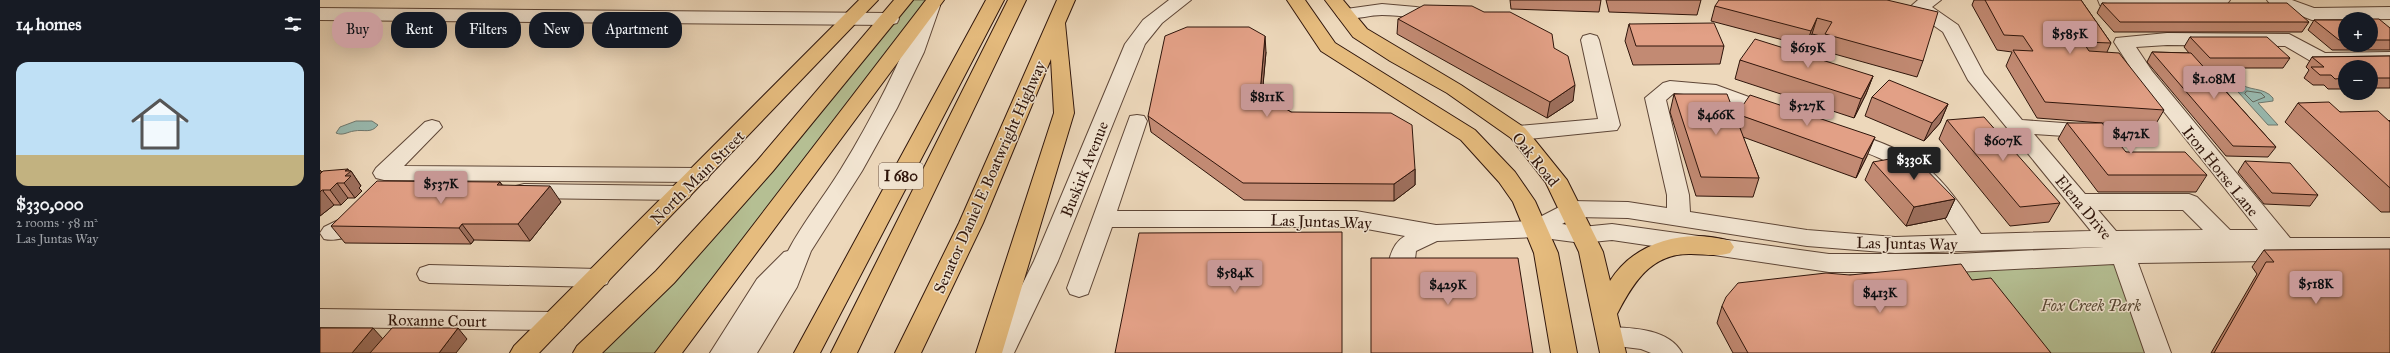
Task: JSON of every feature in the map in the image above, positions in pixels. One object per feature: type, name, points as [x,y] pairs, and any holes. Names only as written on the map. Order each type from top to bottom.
[{"type":"main road","name":"North Main Street","points":[[523,353],[869,0]]},
{"type":"main road","points":[[586,353],[665,278],[766,166],[890,19],[904,0]]},
{"type":"main road","name":"I 680","points":[[807,353],[995,0]]},
{"type":"main road","name":"I 680","points":[[844,353],[1017,0]]},
{"type":"main road","name":"Senator Daniel E Boatwright Highway","points":[[908,353],[971,223],[1066,0]]},
{"type":"main road","name":"Oak Road","points":[[1296,0],[1307,19],[1328,47],[1468,135],[1507,177],[1524,201],[1546,253],[1564,353]]},
{"type":"main road","points":[[668,353],[933,3]]},
{"type":"main road","name":"Oak Road","points":[[1339,7],[1360,33],[1397,57],[1454,89],[1518,133],[1556,180],[1590,252],[1612,345]]},
{"type":"main road","points":[[989,353],[1064,113],[1058,21]]},
{"type":"main road","points":[[1605,313],[1623,278],[1639,260],[1673,246],[1722,247]]},
{"type":"street","points":[[656,12],[668,0]]},
{"type":"street","name":"Buskirk Avenue","points":[[1002,353],[1046,261],[1135,44],[1144,28],[1160,12],[1182,0]]},
{"type":"street","points":[[2106,1],[2221,0]]},
{"type":"street","points":[[2276,0],[2312,14],[2386,17]]},
{"type":"street","points":[[744,353],[785,287],[800,250],[851,171],[887,108],[914,52],[933,3]]},
{"type":"street","name":"Elena Drive","points":[[1918,5],[1952,29],[1975,76],[2117,247]]},
{"type":"street","points":[[1339,7],[1384,8],[1459,21]]},
{"type":"street","points":[[320,14],[592,16]]},
{"type":"street","points":[[682,16],[890,19]]},
{"type":"street","name":"Iron Horse Lane","points":[[2284,246],[2145,75],[2123,42],[2167,39],[2289,40],[2321,60],[2390,58]]},
{"type":"street","points":[[1518,133],[1583,125],[1610,125],[1590,40]]},
{"type":"street","points":[[1679,217],[1678,195],[1655,98],[1670,87],[1716,92],[1790,118]]},
{"type":"street","points":[[1079,288],[1137,121]]},
{"type":"street","points":[[2017,126],[2111,132]]},
{"type":"street","points":[[432,127],[384,173],[699,175]]},
{"type":"street","points":[[1826,131],[1863,144],[1914,169],[1955,217],[1975,244]]},
{"type":"street","points":[[332,233],[356,222],[388,190],[681,193]]},
{"type":"street","points":[[2080,202],[2189,202],[2224,238]]},
{"type":"street","name":"Las Juntas Way","points":[[1536,229],[1570,209],[1628,210],[1807,238],[1895,245],[1975,244],[2117,247],[2269,253],[2284,246]]},
{"type":"street","points":[[1299,241],[1302,218]]},
{"type":"street","name":"Las Juntas Way","points":[[1104,219],[1356,218],[1436,232],[1536,229],[1582,236],[1612,232],[1829,262],[1955,263],[2224,238],[2257,238],[2284,246],[2390,246]]},
{"type":"street","points":[[1401,275],[1401,255],[1409,242],[1436,232]]},
{"type":"street","points":[[2117,247],[2158,353]]},
{"type":"street","points":[[722,353],[766,285],[800,250]]},
{"type":"street","points":[[429,274],[598,278]]},
{"type":"street","name":"Roxanne Court","points":[[320,318],[554,321]]},
{"type":"street","points":[[1612,345],[1635,338],[1657,344],[1669,353]]},
{"type":"green space","points":[[912,0],[934,0],[668,353],[587,353]]},
{"type":"green space","name":"Fox Creek Park","points":[[2123,255],[2158,353],[2027,353],[1955,263]]},
{"type":"water","points":[[2229,82],[2239,82],[2247,87],[2269,94],[2273,98],[2273,101],[2258,103],[2278,125],[2268,125]]},
{"type":"water","points":[[356,121],[372,121],[378,125],[370,130],[354,131],[343,134],[336,133],[340,127]]},
{"type":"building","points":[[1719,0],[1887,0],[1938,12],[1923,61],[1825,34],[1832,22],[1817,18],[1811,31],[1715,6]]},
{"type":"building","points":[[1985,0],[2081,0],[2111,43],[2083,42],[2089,51],[2119,53],[2164,110],[2045,102],[2013,50],[2033,51],[2023,36],[2004,35]]},
{"type":"building","points":[[2102,3],[2287,3],[2309,22],[2120,22]]},
{"type":"building","points":[[1424,5],[1472,6],[1484,12],[1510,12],[1552,34],[1554,48],[1568,56],[1575,85],[1550,102],[1398,19]]},
{"type":"building","points":[[2378,19],[2390,28],[2390,40],[2378,40]]},
{"type":"building","points":[[2314,20],[2338,20],[2338,39]]},
{"type":"building","points":[[1714,23],[1724,46],[1636,46],[1629,24]]},
{"type":"building","points":[[1187,27],[1249,27],[1265,36],[1260,93],[1291,112],[1391,113],[1412,125],[1415,169],[1394,184],[1243,183],[1148,116],[1165,36]]},
{"type":"building","points":[[2190,37],[2267,37],[2290,58],[2210,58]]},
{"type":"building","points":[[1755,39],[1873,76],[1861,99],[1740,60]]},
{"type":"building","points":[[2152,52],[2191,53],[2276,147],[2233,146]]},
{"type":"building","points":[[2390,56],[2390,78],[2378,78],[2378,60],[2338,60],[2338,79],[2335,79],[2331,75],[2320,75],[2311,67],[2324,67],[2312,57]]},
{"type":"building","points":[[1889,80],[1948,104],[1932,123],[1872,97]]},
{"type":"building","points":[[1674,94],[1727,94],[1759,178],[1701,177]]},
{"type":"building","points":[[1750,95],[1875,137],[1863,159],[1737,114]]},
{"type":"building","points":[[2329,102],[2340,112],[2378,111],[2390,122],[2390,188],[2298,103]]},
{"type":"building","points":[[1984,117],[2060,203],[2020,207],[1947,120]]},
{"type":"building","points":[[2067,123],[2102,123],[2126,152],[2185,152],[2207,175],[2108,175]]},
{"type":"building","points":[[1912,155],[1955,199],[1914,207],[1873,162]]},
{"type":"building","points":[[2245,161],[2290,163],[2318,195],[2272,193]]},
{"type":"building","points":[[348,169],[345,171],[351,171],[345,176],[351,176],[344,183],[337,183],[330,190],[322,190],[320,192],[320,174],[323,171]]},
{"type":"building","points":[[377,181],[500,182],[497,185],[550,186],[518,224],[462,224],[459,228],[331,226]]},
{"type":"building","points":[[1342,232],[1342,353],[1115,353],[1139,233]]},
{"type":"building","points":[[2390,249],[2390,353],[2214,353],[2266,262],[2274,262],[2264,250]]},
{"type":"building","points":[[1371,258],[1518,258],[1533,353],[1371,353]]},
{"type":"building","points":[[1961,264],[1972,280],[1991,278],[2051,353],[1748,353],[1722,306],[1726,297],[1738,283],[1826,273],[1850,275]]},
{"type":"building","points":[[320,328],[373,328],[352,353],[320,353]]},
{"type":"building","points":[[392,328],[458,328],[439,353],[370,353]]}]
